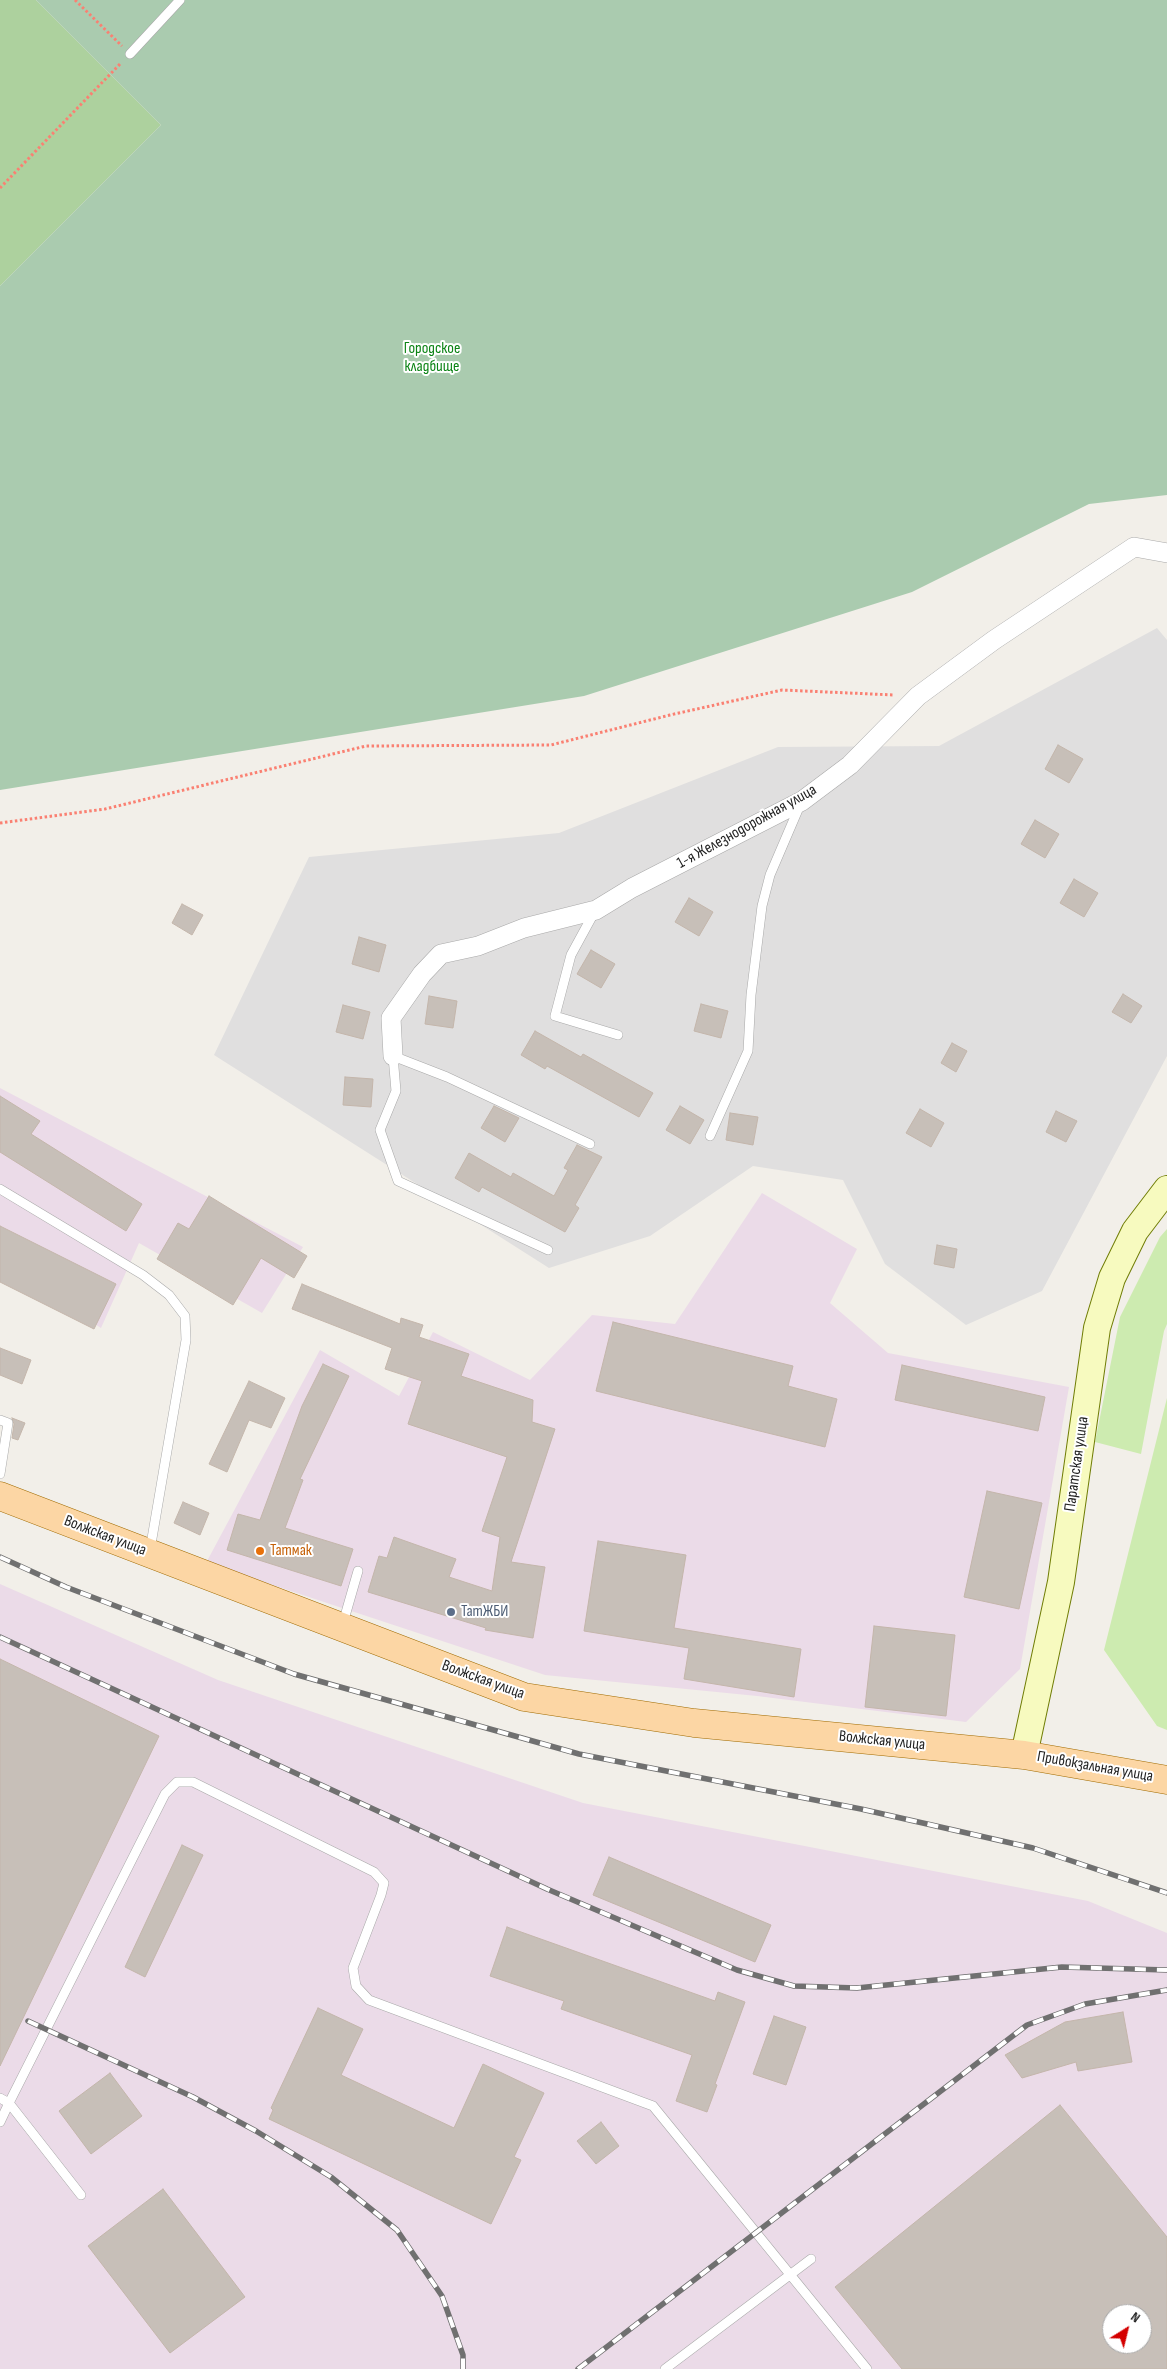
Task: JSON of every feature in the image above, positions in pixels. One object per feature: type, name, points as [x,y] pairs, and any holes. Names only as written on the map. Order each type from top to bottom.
[{"type":"main road","name":"Паратская улица","points":[[1024,1755],[1061,1582],[1097,1328],[1112,1278],[1134,1231],[1167,1189]]},
{"type":"main road","name":"Волжская улица","points":[[0,1496],[524,1697],[694,1723],[1024,1755]]},
{"type":"main road","name":"Привокзальная улица","points":[[1024,1755],[1167,1780]]},
{"type":"street","name":"1-я Железнодорожная улица","points":[[393,1056],[391,1018],[422,974],[441,954],[478,946],[524,928],[596,910],[632,888],[802,801],[850,765],[918,696],[994,640],[1134,547],[1167,553]]},
{"type":"lane","points":[[130,54],[180,0]]},
{"type":"lane","points":[[710,1136],[748,1051],[751,995],[762,906],[770,875],[802,801]]},
{"type":"lane","points":[[596,910],[571,955],[555,1016],[618,1035]]},
{"type":"lane","points":[[548,1250],[398,1181],[380,1130],[396,1091],[393,1056],[447,1077],[590,1144]]},
{"type":"lane","points":[[0,1189],[143,1275],[170,1295],[185,1316],[186,1340],[149,1553]]},
{"type":"lane","points":[[0,1420],[8,1423],[0,1474]]},
{"type":"lane","points":[[341,1627],[358,1571]]},
{"type":"lane","points":[[0,2122],[166,1794],[178,1782],[194,1782],[374,1872],[384,1883],[353,1968],[356,1986],[369,2000],[653,2106],[867,2369]]},
{"type":"lane","points":[[0,2098],[9,2103],[81,2195]]},
{"type":"lane","points":[[665,2369],[811,2259]]},
{"type":"path","points":[[0,188],[130,54],[75,0]]},
{"type":"path","points":[[0,823],[105,809],[366,746],[551,745],[670,715],[782,690],[918,696]]},
{"type":"shaded area","points":[[1157,628],[1167,640],[1167,1056],[1042,1291],[966,1325],[885,1264],[843,1180],[753,1166],[650,1236],[549,1268],[214,1055],[309,857],[559,833],[778,747],[939,746]]},
{"type":"shaded area","points":[[0,1088],[303,1247],[262,1313],[139,1243],[101,1328],[0,1263]]},
{"type":"shaded area","points":[[762,1193],[857,1249],[830,1303],[888,1353],[1069,1387],[1020,1669],[966,1722],[757,1696],[545,1675],[206,1563],[320,1350],[399,1396],[433,1332],[530,1380],[592,1315],[675,1324]]},
{"type":"shaded area","points":[[0,1584],[218,1680],[583,1803],[1088,1901],[1167,1933],[1167,2369],[0,2369]]},
{"type":"green space","points":[[0,0],[36,0],[161,125],[0,286]]},
{"type":"green space","name":"Городское кладбище","points":[[36,0],[1167,0],[1167,495],[1089,504],[912,592],[584,696],[0,790],[0,286],[161,125]]},
{"type":"green space","points":[[1167,1229],[1167,1324],[1164,1331],[1141,1454],[1095,1442],[1120,1317],[1160,1237]]},
{"type":"green space","points":[[1167,1398],[1167,1730],[1157,1726],[1104,1650]]},
{"type":"building","points":[[1058,745],[1083,759],[1069,783],[1045,769]]},
{"type":"building","points":[[1035,820],[1059,834],[1045,858],[1021,844]]},
{"type":"building","points":[[1074,879],[1098,893],[1084,917],[1060,903]]},
{"type":"building","points":[[689,898],[713,912],[699,936],[675,922]]},
{"type":"building","points":[[182,904],[203,915],[192,935],[172,923]]},
{"type":"building","points":[[359,937],[386,945],[379,972],[352,964]]},
{"type":"building","points":[[591,950],[615,964],[601,988],[577,974]]},
{"type":"building","points":[[1123,994],[1142,1006],[1131,1023],[1112,1012]]},
{"type":"building","points":[[429,996],[457,1001],[453,1028],[425,1024]]},
{"type":"building","points":[[701,1004],[728,1011],[721,1038],[694,1031]]},
{"type":"building","points":[[343,1005],[370,1012],[363,1039],[336,1032]]},
{"type":"building","points":[[535,1031],[581,1057],[583,1054],[653,1093],[639,1117],[547,1066],[545,1069],[521,1055]]},
{"type":"building","points":[[952,1043],[967,1051],[956,1072],[941,1063]]},
{"type":"building","points":[[345,1077],[373,1079],[371,1107],[343,1105]]},
{"type":"building","points":[[0,1096],[40,1121],[31,1134],[142,1204],[126,1231],[0,1152]]},
{"type":"building","points":[[494,1106],[519,1118],[505,1142],[481,1128]]},
{"type":"building","points":[[680,1106],[704,1120],[690,1144],[666,1130]]},
{"type":"building","points":[[920,1109],[944,1123],[931,1147],[906,1133]]},
{"type":"building","points":[[1056,1111],[1077,1121],[1066,1142],[1046,1132]]},
{"type":"building","points":[[730,1113],[758,1117],[753,1145],[726,1140]]},
{"type":"building","points":[[577,1145],[602,1157],[575,1205],[579,1208],[565,1232],[482,1187],[479,1192],[455,1178],[469,1153],[511,1177],[513,1173],[554,1196],[568,1170],[564,1168]]},
{"type":"building","points":[[209,1196],[307,1256],[294,1278],[261,1258],[233,1305],[157,1259],[178,1223],[189,1229]]},
{"type":"building","points":[[0,1226],[116,1284],[94,1329],[0,1282]]},
{"type":"building","points":[[937,1245],[957,1249],[954,1268],[934,1264]]},
{"type":"building","points":[[302,1284],[400,1324],[401,1318],[423,1325],[419,1337],[469,1354],[461,1376],[533,1400],[532,1422],[555,1429],[511,1562],[545,1567],[533,1638],[485,1630],[486,1628],[368,1592],[379,1556],[387,1558],[394,1537],[456,1559],[449,1577],[492,1591],[500,1537],[482,1531],[507,1457],[408,1424],[422,1381],[385,1369],[392,1348],[292,1309]]},
{"type":"building","points":[[613,1322],[793,1366],[788,1386],[837,1399],[825,1447],[596,1391]]},
{"type":"building","points":[[0,1348],[31,1360],[22,1384],[0,1375]]},
{"type":"building","points":[[323,1364],[349,1376],[300,1479],[303,1480],[285,1528],[353,1549],[341,1586],[227,1550],[238,1514],[260,1520],[302,1406]]},
{"type":"building","points":[[902,1365],[1045,1397],[1038,1431],[895,1400]]},
{"type":"building","points":[[249,1381],[285,1398],[271,1428],[249,1420],[227,1472],[209,1464]]},
{"type":"building","points":[[12,1418],[25,1423],[18,1440],[12,1438],[14,1424]]},
{"type":"building","points":[[987,1491],[1042,1503],[1019,1609],[964,1597]]},
{"type":"building","points":[[183,1502],[209,1513],[200,1535],[174,1523]]},
{"type":"building","points":[[598,1541],[686,1555],[674,1628],[801,1649],[794,1697],[684,1679],[689,1648],[584,1631]]},
{"type":"building","points":[[874,1626],[955,1635],[946,1716],[865,1707]]},
{"type":"building","points":[[0,1659],[159,1736],[0,2066]]},
{"type":"building","points":[[182,1845],[203,1855],[145,1977],[125,1967]]},
{"type":"building","points":[[609,1857],[771,1925],[755,1962],[593,1895]]},
{"type":"building","points":[[507,1927],[715,2001],[718,1992],[745,2002],[715,2084],[717,2085],[707,2112],[676,2101],[692,2055],[561,2009],[564,2001],[490,1976]]},
{"type":"building","points":[[318,2008],[363,2029],[341,2075],[454,2128],[483,2064],[544,2093],[514,2157],[521,2160],[491,2224],[269,2119],[273,2110],[271,2108]]},
{"type":"building","points":[[1123,2012],[1132,2062],[1078,2071],[1076,2062],[1022,2078],[1005,2055],[1065,2022]]},
{"type":"building","points":[[774,2016],[806,2027],[786,2085],[753,2074]]},
{"type":"building","points":[[110,2073],[142,2116],[91,2154],[59,2111]]},
{"type":"building","points":[[1060,2105],[1167,2237],[1167,2369],[902,2369],[835,2287]]},
{"type":"building","points":[[601,2122],[619,2146],[596,2164],[577,2141]]},
{"type":"building","points":[[163,2189],[245,2297],[170,2353],[88,2246]]},
{"type":"railway","points":[[0,1557],[66,1587],[294,1674],[579,1754],[861,1809],[1033,1848],[1167,1893]]},
{"type":"railway","points":[[0,1637],[547,1889],[737,1970],[794,1986],[857,1988],[1062,1967],[1167,1970]]},
{"type":"railway","points":[[578,2369],[1027,2025],[1085,2004],[1167,1990]]},
{"type":"railway","points":[[28,2021],[193,2097],[256,2131],[331,2177],[397,2230],[442,2296],[463,2355],[463,2369]]},
{"type":"place","name":"Татмак","points":[[260,1551]]},
{"type":"place","name":"ТатЖБИ","points":[[451,1612]]}]
